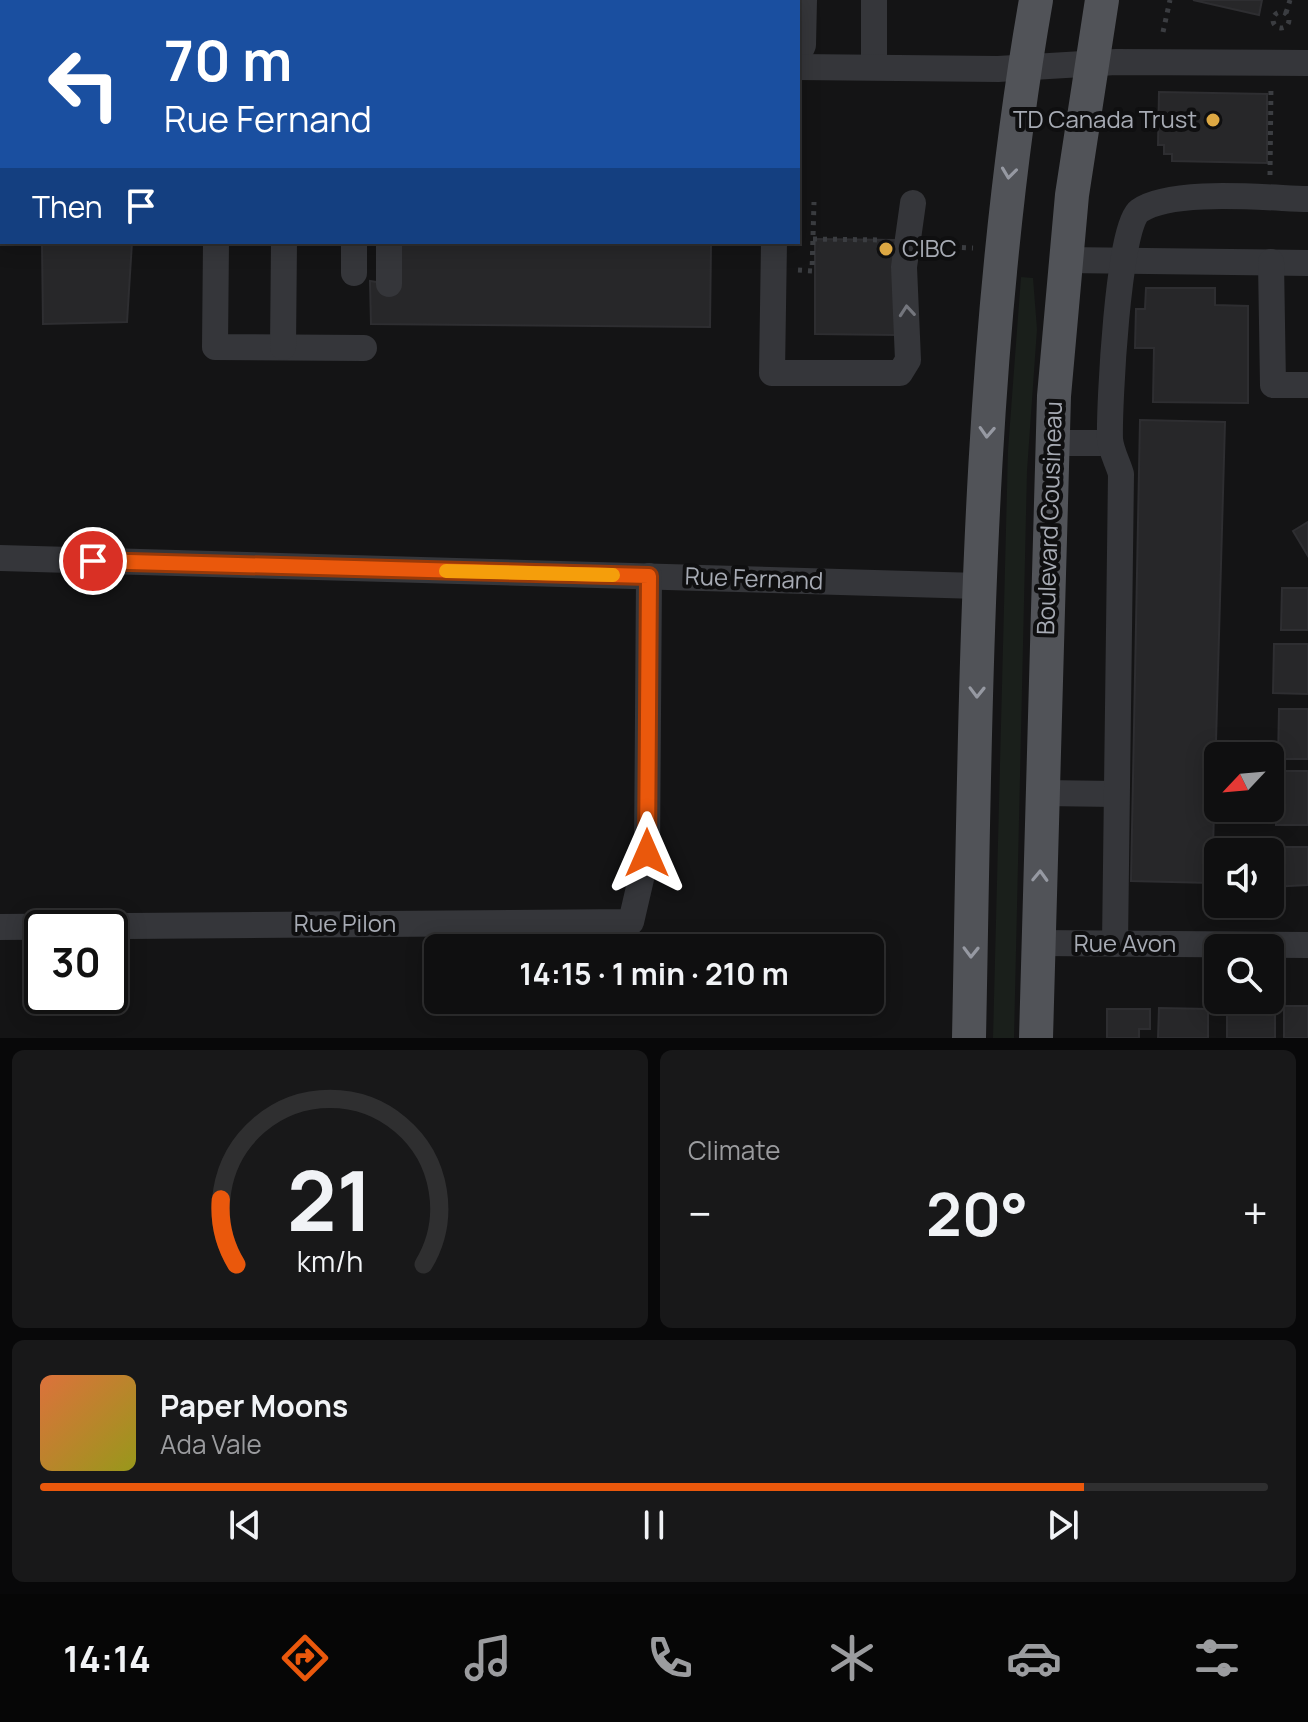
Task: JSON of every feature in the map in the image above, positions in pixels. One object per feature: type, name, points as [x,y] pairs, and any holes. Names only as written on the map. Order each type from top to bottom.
[{"type":"main road","points":[[969,1038],[979,586],[996,296],[1024,68],[1036,0]]},
{"type":"main road","name":"Boulevard Cousineau","points":[[1036,1038],[1051,443],[1065,260],[1090,63],[1102,0]]},
{"type":"street","points":[[800,52],[803,45],[804,0]]},
{"type":"street","points":[[874,0],[874,65]]},
{"type":"street","points":[[800,67],[1024,68],[1090,63],[1308,63]]},
{"type":"street","points":[[1115,944],[1121,474],[1110,443],[1118,295],[1126,236],[1135,214],[1177,197],[1308,199]]},
{"type":"street","points":[[774,244],[772,373],[900,373],[908,360],[904,258],[913,203]]},
{"type":"street","points":[[216,244],[215,347],[364,348]]},
{"type":"street","points":[[283,347],[284,244]]},
{"type":"street","points":[[354,244],[354,273]]},
{"type":"street","points":[[389,244],[389,284]]},
{"type":"street","points":[[1065,260],[1308,263]]},
{"type":"street","points":[[1271,262],[1273,385],[1308,385]]},
{"type":"street","points":[[1051,443],[1110,443]]},
{"type":"street","name":"Rue Fernand","points":[[0,558],[979,586]]},
{"type":"street","name":"Rue Pilon","points":[[0,927],[631,922],[647,853],[649,576]]},
{"type":"street","points":[[1043,793],[1116,794]]},
{"type":"street","name":"Rue Avon","points":[[1038,943],[1308,945]]},
{"type":"path","points":[[1163,32],[1170,0]]},
{"type":"path","points":[[1286,13],[1279,12],[1273,16],[1275,25],[1284,30],[1289,21],[1286,13],[1290,0]]},
{"type":"path","points":[[1270,185],[1271,80]]},
{"type":"path","points":[[812,271],[814,202]]},
{"type":"path","points":[[813,239],[896,240]]},
{"type":"path","points":[[930,245],[976,248]]},
{"type":"shaded area","points":[[1021,277],[1033,278],[1037,329],[1027,471],[1014,1038],[993,1038],[1008,450]]},
{"type":"building","points":[[1193,0],[1262,0],[1259,15]]},
{"type":"building","name":"TD Canada Trust","points":[[1159,92],[1267,94],[1267,163],[1172,161],[1172,154],[1164,154],[1164,145],[1158,145]]},
{"type":"building","points":[[815,239],[896,240],[896,335],[815,334]]},
{"type":"building","points":[[42,244],[132,244],[127,322],[43,324]]},
{"type":"building","points":[[400,244],[711,244],[710,327],[371,324],[370,281],[389,284]]},
{"type":"building","points":[[1146,288],[1215,288],[1215,305],[1248,306],[1248,403],[1153,402],[1154,348],[1135,348],[1136,309],[1145,309]]},
{"type":"building","points":[[1140,420],[1225,422],[1216,742],[1204,742],[1204,822],[1214,822],[1213,838],[1204,838],[1204,883],[1131,881]]},
{"type":"building","points":[[1308,522],[1308,556],[1293,531]]},
{"type":"building","points":[[1282,588],[1308,588],[1308,630],[1281,630]]},
{"type":"building","points":[[1274,644],[1308,644],[1308,694],[1273,693]]},
{"type":"building","points":[[1279,709],[1308,709],[1308,759],[1284,759],[1284,742],[1278,742]]},
{"type":"building","points":[[1284,771],[1308,771],[1308,825],[1276,825],[1276,822],[1284,822]]},
{"type":"building","points":[[1284,847],[1308,847],[1308,885],[1284,886]]},
{"type":"building","points":[[1284,1006],[1308,1006],[1308,1038],[1284,1038]]},
{"type":"building","points":[[1159,1008],[1204,1009],[1204,1014],[1208,1014],[1208,1038],[1158,1038]]},
{"type":"building","points":[[1107,1009],[1150,1009],[1150,1029],[1139,1029],[1139,1038],[1107,1038]]},
{"type":"building","points":[[1227,1014],[1275,1014],[1275,1038],[1227,1038]]},
{"type":"slow traffic","points":[[446,571],[613,575]]},
{"type":"place","name":"TD Canada Trust","points":[[1213,120]]},
{"type":"place","name":"CIBC","points":[[886,249]]},
{"type":"route","points":[[93,561],[649,576],[647,853]]}]
